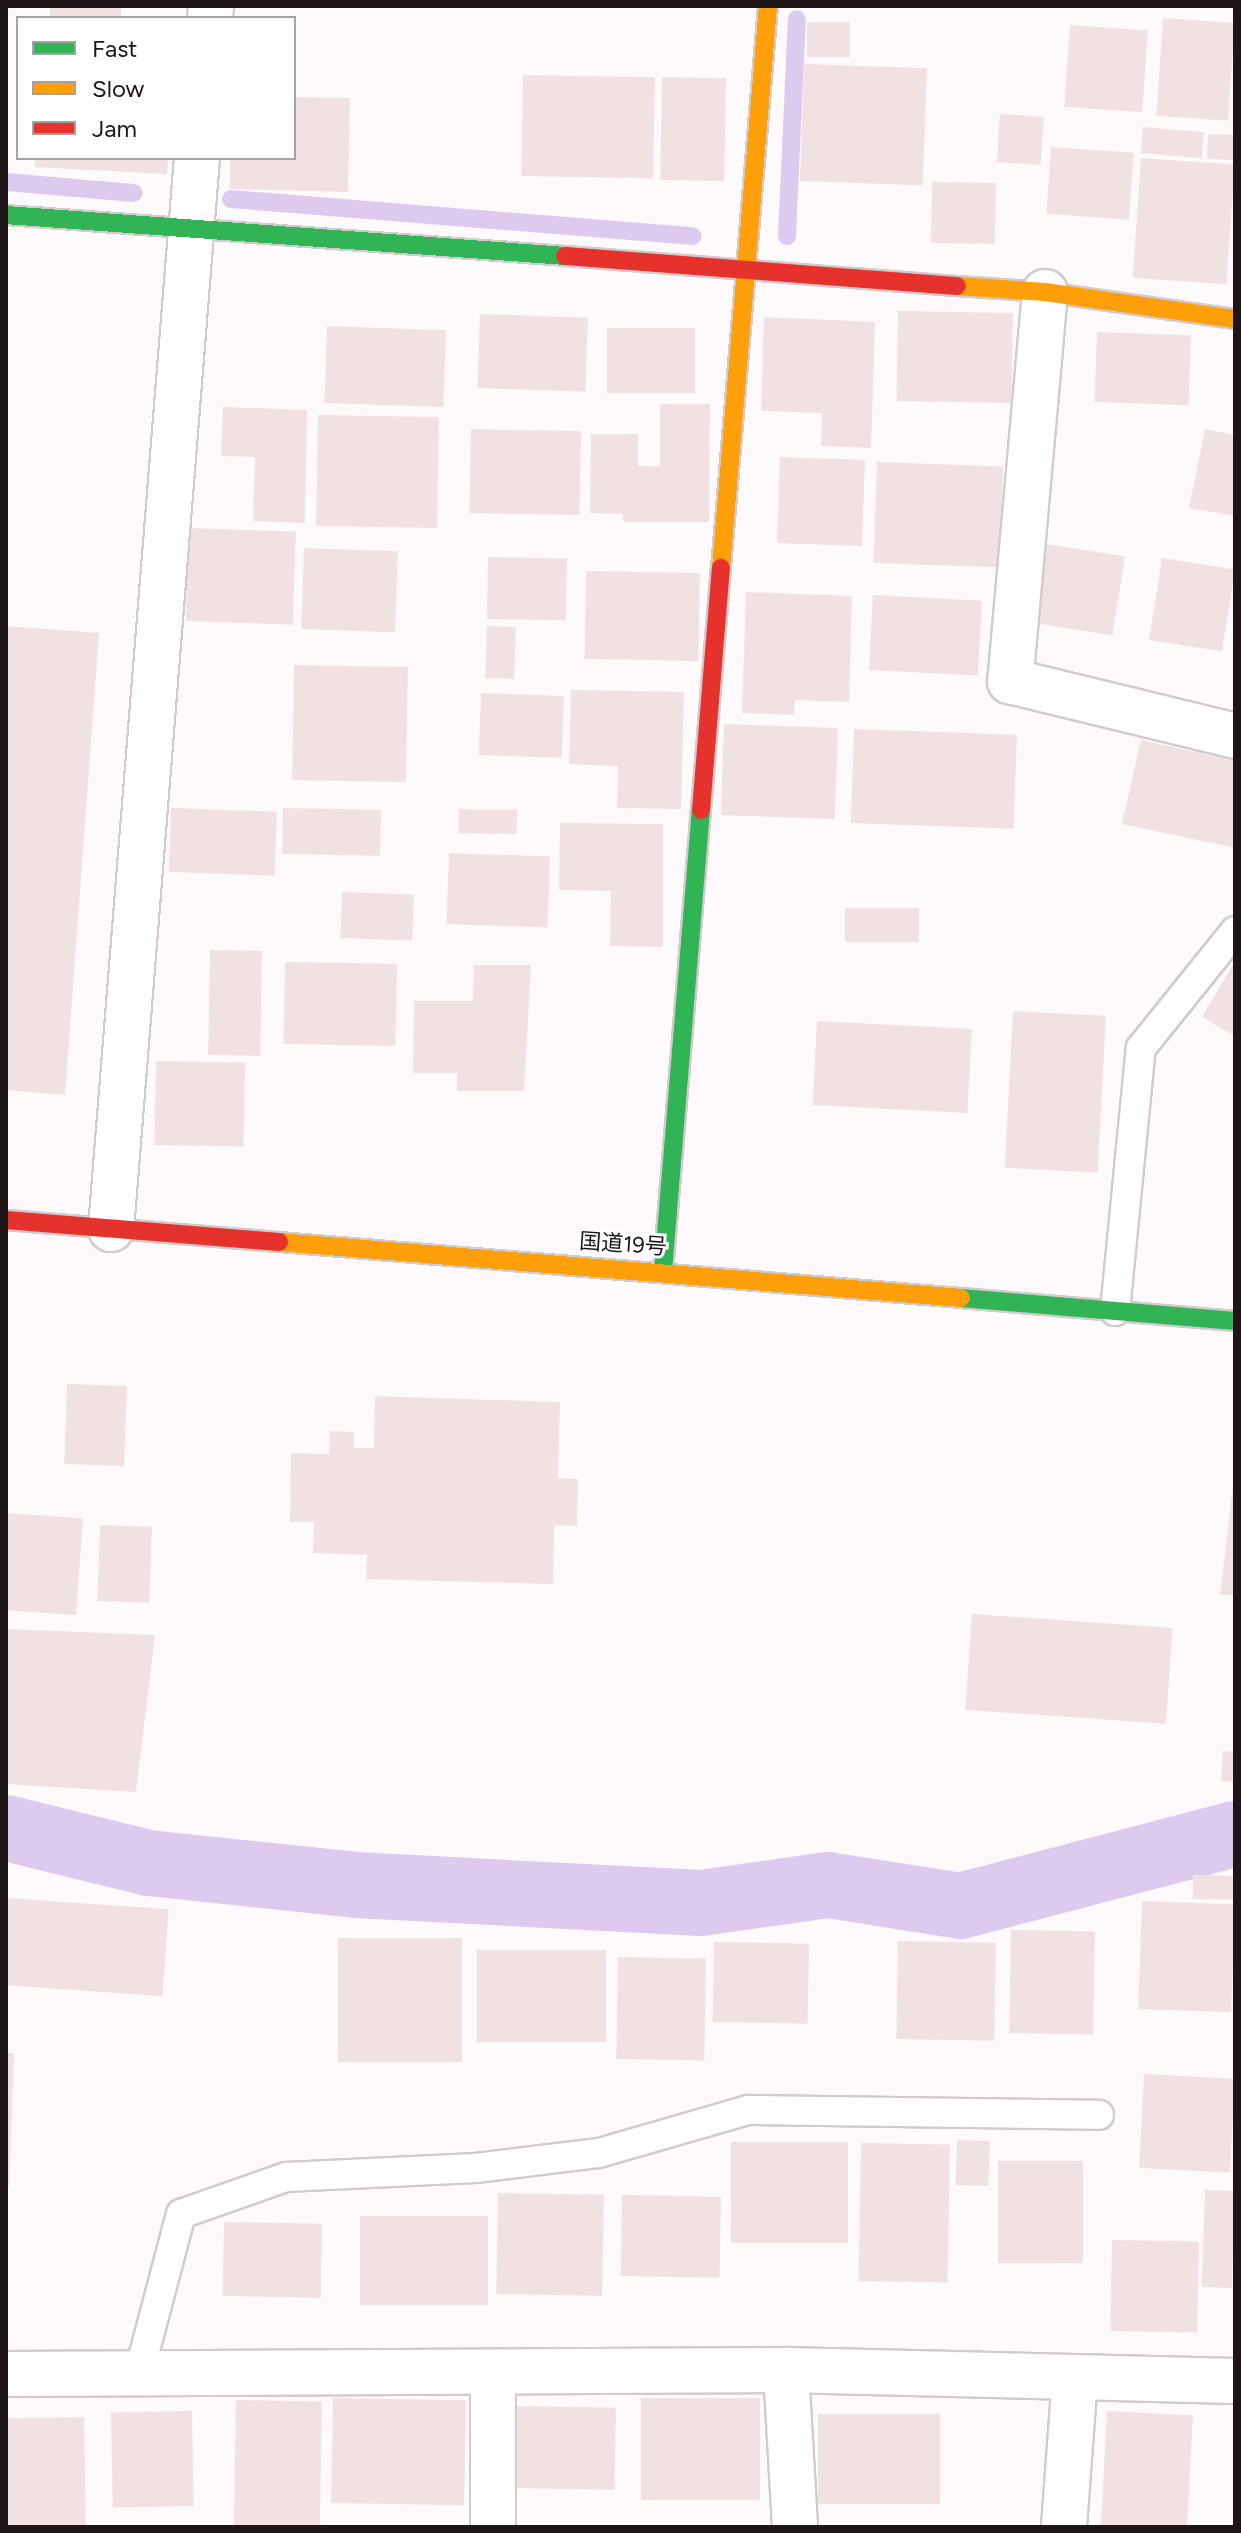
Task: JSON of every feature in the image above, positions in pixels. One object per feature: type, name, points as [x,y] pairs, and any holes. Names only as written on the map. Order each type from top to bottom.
[{"type":"main road","points":[[663,1271],[768,6]]},
{"type":"main road","points":[[6,215],[1045,292],[1235,319]]},
{"type":"main road","name":"国道19号","points":[[6,1220],[663,1271],[1235,1321]]},
{"type":"street","points":[[111,1229],[197,160]]},
{"type":"street","points":[[1045,292],[1010,681],[1235,736]]},
{"type":"street","points":[[6,2374],[786,2370],[1235,2381]]},
{"type":"street","points":[[786,2370],[795,2527]]},
{"type":"street","points":[[493,2372],[493,2527]]},
{"type":"street","points":[[1064,2527],[1075,2377]]},
{"type":"lane","points":[[1115,1311],[1141,1048],[1235,931]]},
{"type":"lane","points":[[139,2373],[181,2214],[286,2177],[476,2168],[599,2153],[748,2110],[1099,2115]]},
{"type":"building","points":[[50,6],[121,6],[121,16],[50,16]]},
{"type":"building","points":[[1163,18],[1235,23],[1228,121],[1156,116]]},
{"type":"building","points":[[807,22],[850,22],[850,57],[807,57]]},
{"type":"building","points":[[1070,25],[1148,30],[1142,112],[1064,107]]},
{"type":"building","points":[[804,64],[927,68],[923,185],[800,181]]},
{"type":"building","points":[[523,75],[655,77],[653,178],[521,176]]},
{"type":"building","points":[[662,77],[726,78],[724,181],[660,180]]},
{"type":"building","points":[[296,97],[350,98],[348,192],[230,189],[230,160],[296,160]]},
{"type":"building","points":[[1000,114],[1044,117],[1041,165],[997,162]]},
{"type":"building","points":[[1143,127],[1204,132],[1202,158],[1141,153]]},
{"type":"building","points":[[1208,134],[1235,135],[1234,160],[1207,159]]},
{"type":"building","points":[[1051,147],[1134,153],[1129,220],[1046,214]]},
{"type":"building","points":[[1141,158],[1235,165],[1226,284],[1133,278]]},
{"type":"building","points":[[35,160],[168,160],[167,174],[35,167]]},
{"type":"building","points":[[932,182],[996,183],[995,244],[931,243]]},
{"type":"building","points":[[898,311],[1013,313],[1011,403],[896,401]]},
{"type":"building","points":[[480,314],[588,318],[585,392],[477,388]]},
{"type":"building","points":[[764,317],[875,322],[871,448],[821,446],[822,413],[761,411]]},
{"type":"building","points":[[327,326],[446,330],[443,407],[324,403]]},
{"type":"building","points":[[607,328],[695,328],[695,393],[607,393]]},
{"type":"building","points":[[1097,332],[1191,335],[1188,405],[1095,402]]},
{"type":"building","points":[[660,404],[710,404],[709,522],[623,522],[623,514],[590,513],[591,434],[638,434],[638,466],[660,466]]},
{"type":"building","points":[[223,407],[307,410],[305,523],[253,521],[255,457],[221,456]]},
{"type":"building","points":[[318,415],[439,417],[437,528],[316,526]]},
{"type":"building","points":[[471,429],[581,431],[580,515],[470,513]]},
{"type":"building","points":[[1205,429],[1235,435],[1235,516],[1189,508]]},
{"type":"building","points":[[780,457],[865,460],[862,546],[777,543]]},
{"type":"building","points":[[877,462],[1003,466],[999,567],[873,563]]},
{"type":"building","points":[[189,528],[296,532],[293,625],[186,621]]},
{"type":"building","points":[[1046,544],[1125,557],[1113,636],[1033,623]]},
{"type":"building","points":[[304,548],[398,551],[395,632],[301,629]]},
{"type":"building","points":[[488,557],[567,558],[566,620],[487,619]]},
{"type":"building","points":[[1162,558],[1235,570],[1222,652],[1149,640]]},
{"type":"building","points":[[586,571],[700,573],[698,661],[584,659]]},
{"type":"building","points":[[746,592],[852,596],[849,702],[795,700],[794,715],[742,713]]},
{"type":"building","points":[[873,595],[982,601],[978,676],[869,670]]},
{"type":"building","points":[[6,626],[99,633],[65,1095],[6,1090]]},
{"type":"building","points":[[487,626],[516,627],[514,679],[485,678]]},
{"type":"building","points":[[294,665],[408,667],[406,782],[292,780]]},
{"type":"building","points":[[571,690],[684,692],[681,809],[617,808],[618,766],[569,764]]},
{"type":"building","points":[[481,693],[564,696],[562,758],[479,755]]},
{"type":"building","points":[[724,724],[838,728],[835,819],[721,815]]},
{"type":"building","points":[[854,729],[1017,735],[1014,829],[851,823]]},
{"type":"building","points":[[1141,740],[1235,761],[1235,848],[1122,824]]},
{"type":"building","points":[[171,808],[277,812],[275,876],[169,872]]},
{"type":"building","points":[[283,808],[381,810],[380,856],[282,854]]},
{"type":"building","points":[[459,809],[517,810],[517,834],[459,833]]},
{"type":"building","points":[[560,823],[663,824],[663,947],[610,946],[611,891],[559,890]]},
{"type":"building","points":[[449,853],[550,857],[547,927],[447,924]]},
{"type":"building","points":[[342,892],[414,895],[412,940],[340,938]]},
{"type":"building","points":[[845,908],[919,908],[919,942],[845,942]]},
{"type":"building","points":[[210,950],[262,951],[260,1056],[208,1055]]},
{"type":"building","points":[[1235,961],[1235,1036],[1202,1017]]},
{"type":"building","points":[[285,962],[397,964],[396,1046],[284,1044]]},
{"type":"building","points":[[474,965],[531,965],[524,1091],[457,1091],[457,1073],[413,1073],[414,1001],[473,1001]]},
{"type":"building","points":[[1013,1011],[1106,1016],[1098,1173],[1005,1168]]},
{"type":"building","points":[[817,1021],[972,1029],[967,1113],[813,1105]]},
{"type":"building","points":[[156,1061],[245,1063],[244,1147],[155,1145]]},
{"type":"building","points":[[67,1384],[127,1386],[124,1466],[64,1464]]},
{"type":"building","points":[[375,1396],[560,1402],[558,1478],[578,1479],[577,1526],[554,1525],[553,1584],[366,1579],[367,1555],[313,1553],[314,1522],[290,1522],[291,1453],[329,1454],[330,1431],[354,1432],[354,1448],[374,1448]]},
{"type":"building","points":[[1233,1486],[1235,1595],[1220,1595]]},
{"type":"building","points":[[6,1513],[83,1518],[76,1615],[6,1610]]},
{"type":"building","points":[[100,1525],[152,1527],[149,1603],[97,1601]]},
{"type":"building","points":[[972,1614],[1173,1628],[1166,1724],[965,1710]]},
{"type":"building","points":[[6,1629],[155,1635],[136,1792],[6,1784]]},
{"type":"building","points":[[1223,1751],[1235,1752],[1235,1782],[1221,1781]]},
{"type":"building","points":[[1193,1875],[1235,1876],[1235,1900],[1193,1899]]},
{"type":"building","points":[[6,1898],[169,1909],[163,1996],[6,1985]]},
{"type":"building","points":[[1142,1901],[1235,1904],[1231,2012],[1138,2009]]},
{"type":"building","points":[[1011,1930],[1095,1931],[1093,2034],[1009,2033]]},
{"type":"building","points":[[338,1938],[462,1938],[462,2062],[338,2062]]},
{"type":"building","points":[[898,1941],[996,1943],[994,2041],[896,2039]]},
{"type":"building","points":[[714,1942],[809,1944],[808,2024],[713,2022]]},
{"type":"building","points":[[477,1950],[606,1950],[606,2042],[477,2042]]},
{"type":"building","points":[[618,1957],[706,1959],[704,2061],[616,2059]]},
{"type":"building","points":[[6,2053],[14,2053],[9,2187],[6,2187]]},
{"type":"building","points":[[1144,2074],[1235,2079],[1230,2173],[1139,2168]]},
{"type":"building","points":[[957,2140],[990,2141],[988,2186],[955,2185]]},
{"type":"building","points":[[731,2142],[848,2142],[848,2243],[731,2243]]},
{"type":"building","points":[[861,2143],[950,2145],[948,2283],[859,2281]]},
{"type":"building","points":[[998,2161],[1083,2161],[1083,2263],[998,2263]]},
{"type":"building","points":[[1205,2190],[1235,2191],[1232,2288],[1202,2287]]},
{"type":"building","points":[[498,2193],[604,2195],[602,2296],[496,2294]]},
{"type":"building","points":[[622,2195],[721,2197],[720,2278],[621,2276]]},
{"type":"building","points":[[360,2216],[488,2216],[488,2305],[360,2305]]},
{"type":"building","points":[[224,2222],[322,2224],[321,2298],[223,2296]]},
{"type":"building","points":[[1112,2240],[1199,2242],[1197,2333],[1110,2331]]},
{"type":"building","points":[[333,2398],[466,2400],[464,2505],[331,2503]]},
{"type":"building","points":[[641,2398],[760,2398],[760,2500],[641,2500]]},
{"type":"building","points":[[236,2400],[322,2402],[320,2527],[234,2527]]},
{"type":"building","points":[[513,2406],[616,2408],[615,2490],[512,2488]]},
{"type":"building","points":[[192,2411],[194,2506],[113,2507],[111,2412]]},
{"type":"building","points":[[1107,2411],[1193,2416],[1187,2527],[1101,2527]]},
{"type":"building","points":[[818,2414],[940,2414],[940,2504],[818,2504]]},
{"type":"building","points":[[84,2417],[86,2525],[8,2526],[6,2418]]},
{"type":"waterway","points":[[787,236],[797,19]]},
{"type":"waterway","points":[[6,182],[134,193]]},
{"type":"waterway","points":[[231,199],[693,236]]},
{"type":"waterway","points":[[6,1828],[148,1863],[356,1885],[701,1903],[828,1885],[960,1906],[1235,1834]]},
{"type":"traffic: fast","points":[[6,215],[565,256]]},
{"type":"traffic: fast","points":[[663,1271],[701,810]]},
{"type":"traffic: fast","points":[[961,1298],[1235,1321]]},
{"type":"traffic: slow","points":[[721,568],[768,6]]},
{"type":"traffic: slow","points":[[957,286],[1045,292],[1235,319]]},
{"type":"traffic: slow","points":[[279,1242],[961,1298]]},
{"type":"traffic: jam","points":[[565,256],[957,286]]},
{"type":"traffic: jam","points":[[701,810],[721,568]]},
{"type":"traffic: jam","points":[[6,1220],[279,1242]]}]
